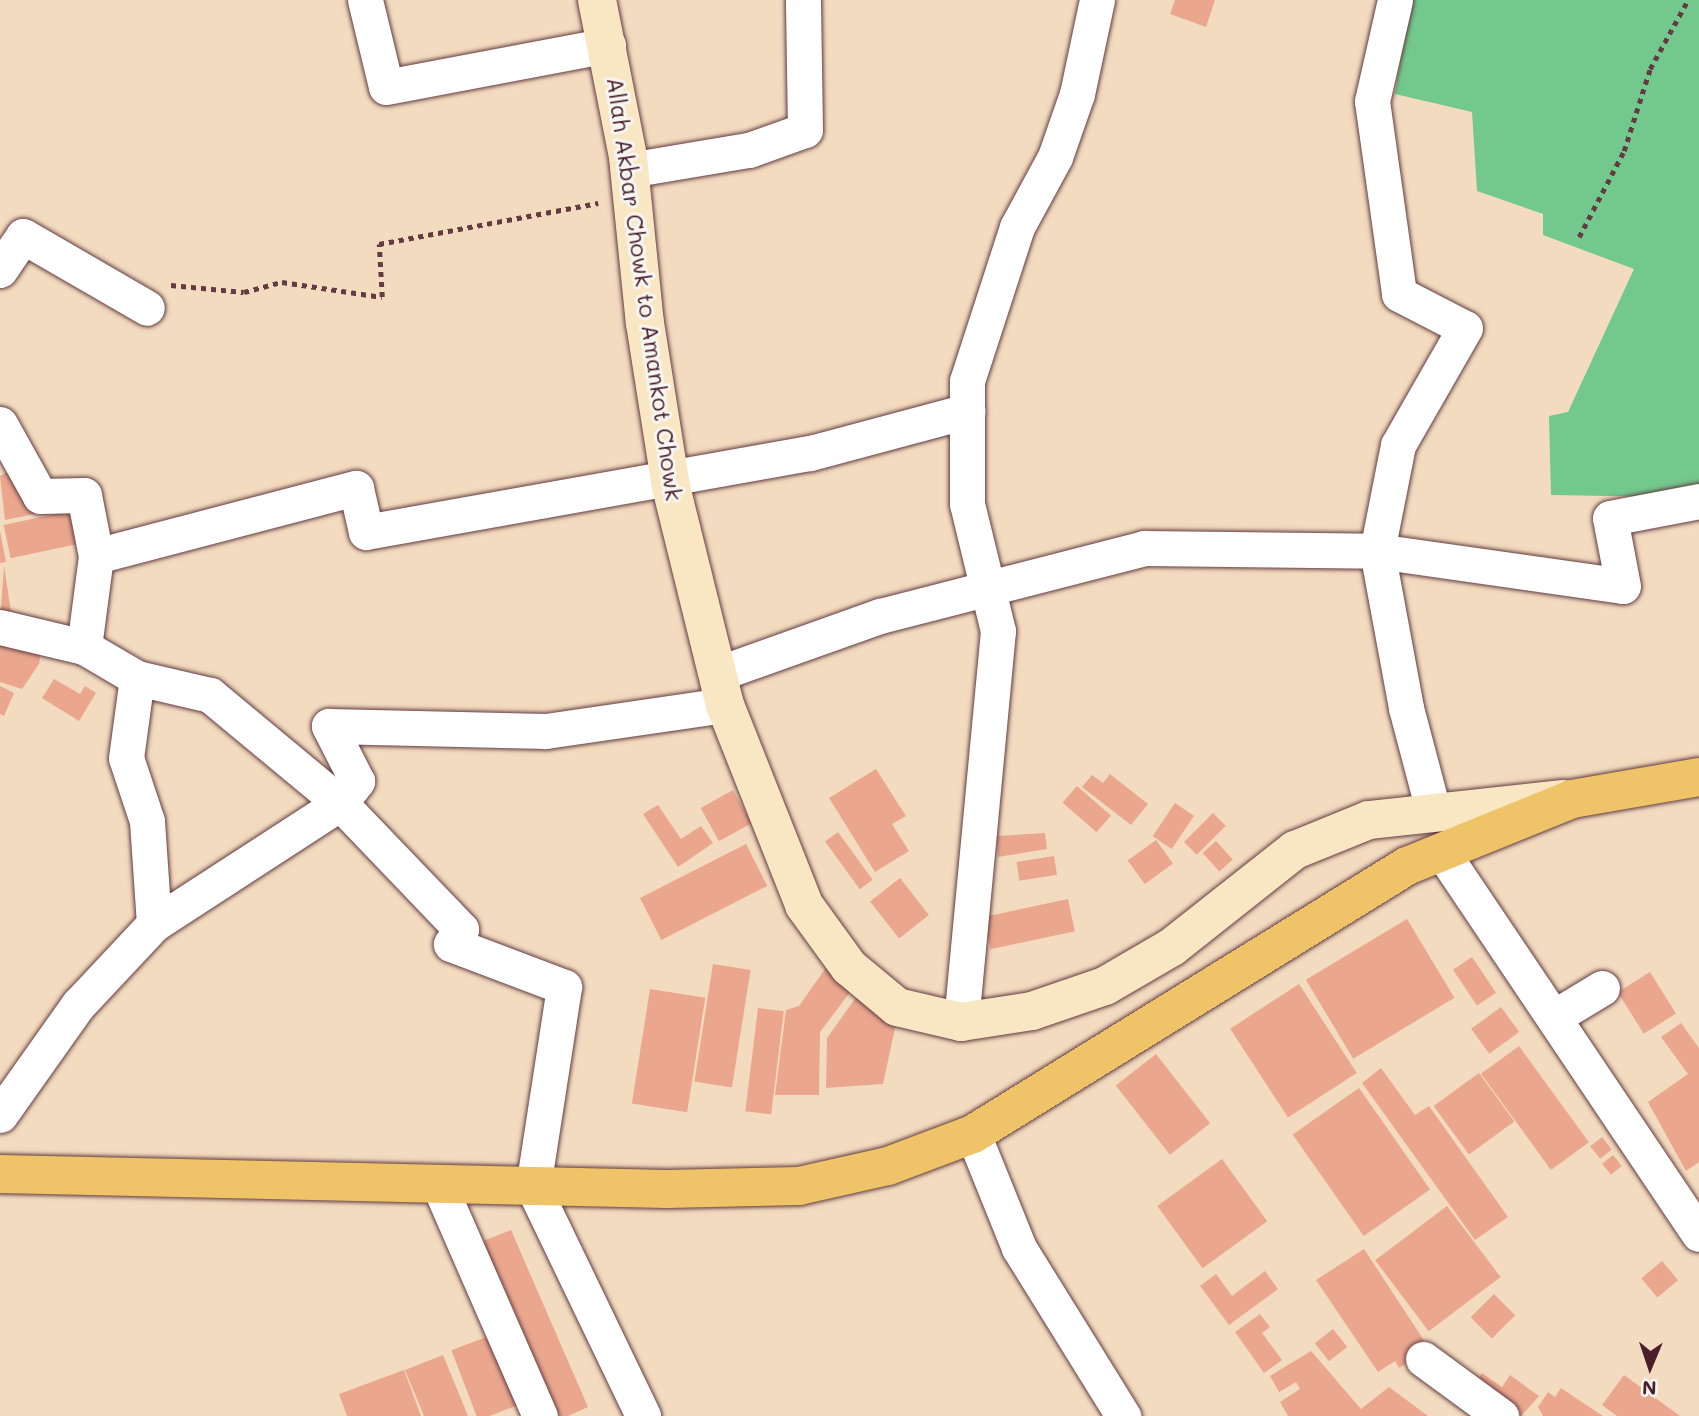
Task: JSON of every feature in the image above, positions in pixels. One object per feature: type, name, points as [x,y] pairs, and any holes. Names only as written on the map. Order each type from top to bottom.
[{"type":"main road","name":"Allah Akbar Chowk to Amankot Chowk","points":[[597,0],[608,45],[630,183],[670,475],[721,690],[804,905],[849,967],[897,1007],[961,1022],[1032,1011],[1105,986],[1172,947],[1295,850],[1369,820],[1433,810],[1572,799]]},
{"type":"main road","points":[[0,1174],[533,1187],[799,1186],[888,1166],[973,1134],[1232,970],[1441,852],[1572,799],[1699,777]]},
{"type":"street","points":[[365,0],[386,87],[608,45]]},
{"type":"street","points":[[630,183],[749,150],[805,130],[803,0]]},
{"type":"street","points":[[961,1022],[998,631],[967,504],[967,381],[1017,227],[1055,157],[1077,94],[1097,0]]},
{"type":"street","points":[[1395,0],[1372,101],[1399,294],[1465,328],[1398,445],[1377,551],[1406,708],[1433,810]]},
{"type":"street","points":[[0,270],[23,236],[147,307]]},
{"type":"street","points":[[96,556],[356,488],[366,532],[670,475],[810,453],[967,411]]},
{"type":"street","points":[[0,424],[40,496],[84,495],[96,556],[84,648]]},
{"type":"street","points":[[0,1115],[78,1005],[154,924],[340,803],[357,781],[329,726],[546,731],[721,690],[880,616],[989,593],[1144,548],[1377,551],[1622,586],[1610,517],[1699,501]]},
{"type":"street","points":[[0,627],[84,648],[137,678],[210,695],[340,803],[461,929],[451,944],[564,987],[533,1187],[643,1416]]},
{"type":"street","points":[[137,678],[126,758],[147,821],[154,924]]},
{"type":"street","points":[[1441,852],[1699,1234]]},
{"type":"street","points":[[1554,1017],[1602,988]]},
{"type":"street","points":[[973,1134],[1018,1248],[1123,1416]]},
{"type":"street","points":[[439,1185],[540,1416]]},
{"type":"street","points":[[1423,1359],[1501,1416]]},
{"type":"path","points":[[1579,237],[1624,151],[1650,69],[1688,0]]},
{"type":"path","points":[[147,307],[157,284],[244,292],[282,282],[382,297],[379,244],[630,183]]},
{"type":"green space","points":[[1410,0],[1699,0],[1699,485],[1666,497],[1551,495],[1549,416],[1568,412],[1634,269],[1543,235],[1543,214],[1477,191],[1472,112],[1395,94]]},
{"type":"building","points":[[1175,0],[1215,0],[1206,27],[1170,14]]},
{"type":"building","points":[[11,470],[34,514],[5,520],[0,476]]},
{"type":"building","points":[[74,510],[81,543],[11,558],[4,525]]},
{"type":"building","points":[[0,531],[6,562],[0,563]]},
{"type":"building","points":[[4,566],[13,625],[0,622]]},
{"type":"building","points":[[0,633],[43,641],[39,664],[22,689],[0,682]]},
{"type":"building","points":[[54,679],[80,694],[85,686],[96,693],[79,721],[42,698]]},
{"type":"building","points":[[0,686],[14,693],[4,716],[0,714]]},
{"type":"building","points":[[876,769],[906,816],[892,824],[909,851],[875,872],[829,798]]},
{"type":"building","points":[[1110,774],[1148,804],[1131,825],[1082,787],[1092,775],[1103,783]]},
{"type":"building","points":[[1077,786],[1111,816],[1097,832],[1063,803]]},
{"type":"building","points":[[733,790],[751,823],[719,841],[701,808]]},
{"type":"building","points":[[1175,803],[1194,816],[1172,849],[1153,836]]},
{"type":"building","points":[[658,805],[681,839],[701,826],[713,843],[678,867],[643,814]]},
{"type":"building","points":[[1213,813],[1226,826],[1197,855],[1184,842]]},
{"type":"building","points":[[838,832],[873,880],[860,889],[825,841]]},
{"type":"building","points":[[1045,833],[1047,849],[998,857],[997,836]]},
{"type":"building","points":[[1156,840],[1173,863],[1145,884],[1128,861]]},
{"type":"building","points":[[1216,841],[1233,860],[1219,872],[1203,853]]},
{"type":"building","points":[[746,844],[767,886],[661,940],[640,898]]},
{"type":"building","points":[[1054,856],[1057,875],[1019,881],[1016,862]]},
{"type":"building","points":[[900,878],[929,915],[899,938],[870,901]]},
{"type":"building","points":[[1068,899],[1075,931],[991,949],[984,917]]},
{"type":"building","points":[[1407,919],[1454,998],[1353,1059],[1306,980]]},
{"type":"building","points":[[1472,957],[1496,993],[1477,1006],[1453,970]]},
{"type":"building","points":[[830,962],[857,983],[820,1032],[819,1095],[775,1095],[786,1010],[799,1006]]},
{"type":"building","points":[[713,964],[751,970],[732,1087],[694,1082]]},
{"type":"building","points":[[1650,972],[1676,1014],[1644,1034],[1618,992]]},
{"type":"building","points":[[1299,984],[1357,1073],[1288,1118],[1230,1029]]},
{"type":"building","points":[[650,989],[705,998],[687,1112],[632,1104]]},
{"type":"building","points":[[862,989],[898,1014],[883,1084],[826,1088],[827,1038]]},
{"type":"building","points":[[1501,1007],[1519,1032],[1489,1054],[1471,1029]]},
{"type":"building","points":[[758,1008],[784,1011],[771,1114],[745,1111]]},
{"type":"building","points":[[1681,1023],[1699,1048],[1699,1162],[1686,1171],[1648,1102],[1688,1074],[1661,1037]]},
{"type":"building","points":[[1519,1046],[1589,1142],[1551,1170],[1481,1074]]},
{"type":"building","points":[[1156,1054],[1210,1123],[1170,1155],[1116,1085]]},
{"type":"building","points":[[1381,1068],[1415,1115],[1429,1106],[1508,1217],[1475,1240],[1362,1083]]},
{"type":"building","points":[[1479,1073],[1514,1122],[1469,1154],[1434,1106]]},
{"type":"building","points":[[1359,1088],[1430,1190],[1364,1236],[1293,1134]]},
{"type":"building","points":[[1602,1137],[1612,1150],[1600,1159],[1590,1146]]},
{"type":"building","points":[[1613,1155],[1622,1166],[1611,1175],[1602,1164]]},
{"type":"building","points":[[1222,1159],[1267,1221],[1203,1268],[1157,1206]]},
{"type":"building","points":[[1447,1206],[1501,1277],[1429,1331],[1375,1260]]},
{"type":"building","points":[[511,1230],[588,1407],[568,1416],[560,1416],[483,1241]]},
{"type":"building","points":[[1364,1249],[1429,1348],[1399,1368],[1395,1361],[1378,1372],[1316,1280]]},
{"type":"building","points":[[1662,1261],[1678,1280],[1657,1298],[1641,1278]]},
{"type":"building","points":[[1265,1271],[1278,1289],[1229,1325],[1200,1286],[1216,1274],[1232,1296]]},
{"type":"building","points":[[1494,1294],[1515,1315],[1492,1339],[1471,1317]]},
{"type":"building","points":[[1260,1314],[1270,1327],[1262,1333],[1282,1360],[1264,1373],[1235,1332]]},
{"type":"building","points":[[1333,1329],[1347,1347],[1329,1361],[1315,1343]]},
{"type":"building","points":[[499,1332],[526,1402],[489,1416],[477,1416],[451,1350]]},
{"type":"building","points":[[1311,1351],[1361,1409],[1389,1387],[1428,1416],[1288,1416],[1280,1402],[1300,1389],[1296,1382],[1279,1392],[1270,1376]]},
{"type":"building","points":[[443,1355],[468,1416],[424,1416],[405,1370]]},
{"type":"building","points":[[404,1370],[421,1416],[347,1416],[339,1394]]},
{"type":"building","points":[[1482,1373],[1502,1387],[1510,1375],[1539,1396],[1521,1416],[1475,1383]]},
{"type":"building","points":[[1624,1375],[1680,1416],[1617,1416],[1602,1405]]},
{"type":"building","points":[[1561,1388],[1603,1416],[1543,1416],[1538,1407],[1548,1392],[1555,1397]]}]
